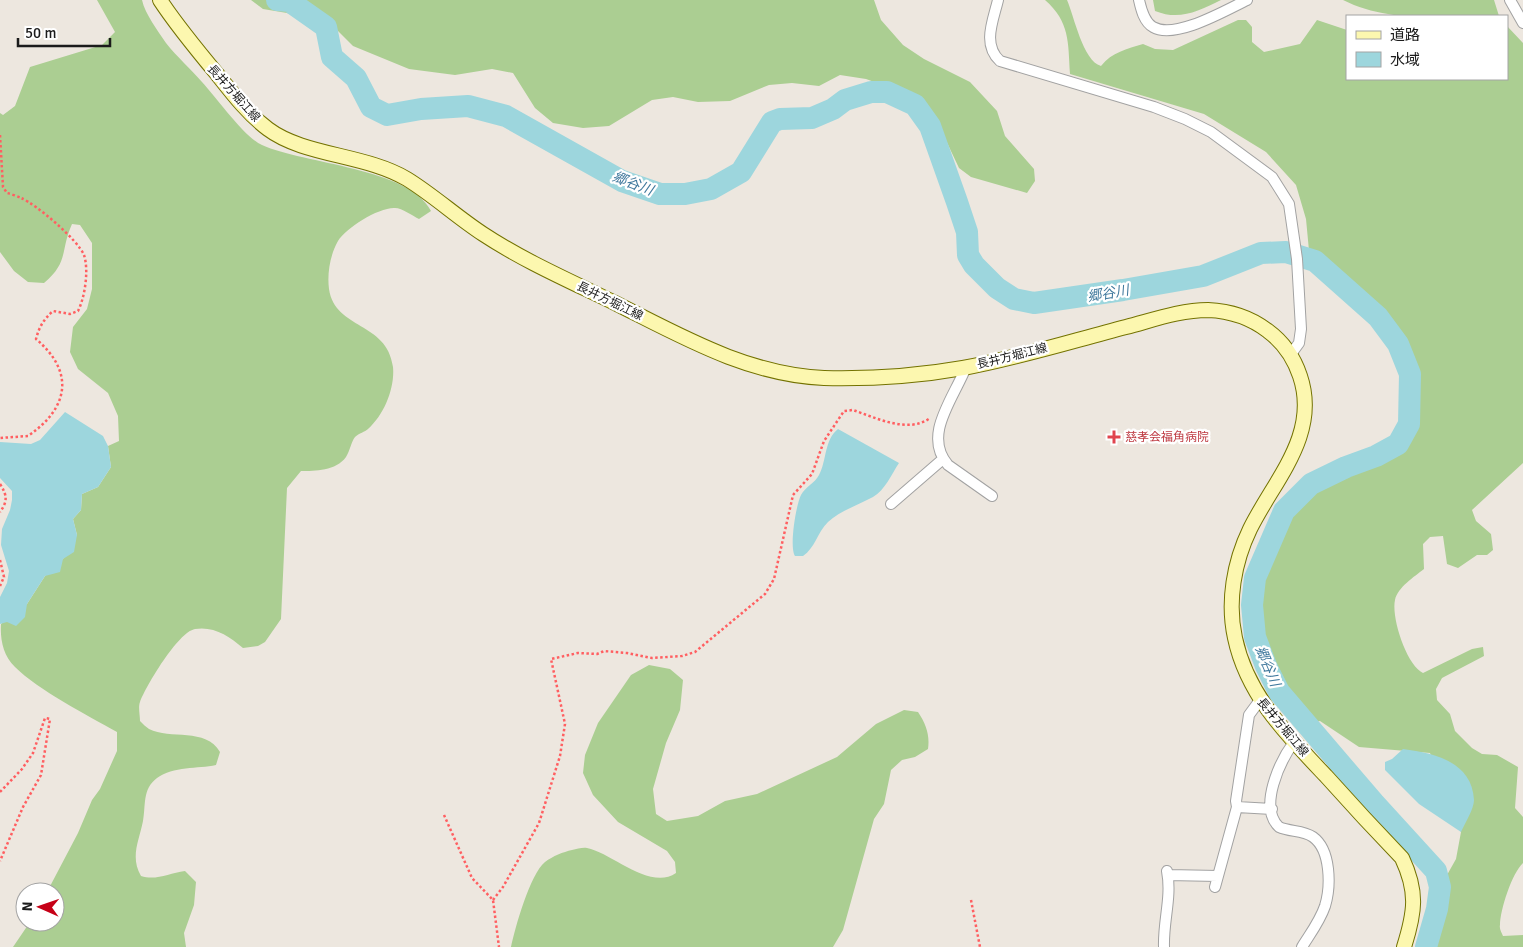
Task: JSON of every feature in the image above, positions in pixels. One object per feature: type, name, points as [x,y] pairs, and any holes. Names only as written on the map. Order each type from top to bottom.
[{"type":"main road","name":"長井方堀江線","points":[[160,0],[177,26],[240,102],[273,133],[307,146],[368,162],[406,179],[479,232],[529,261],[712,351],[746,364],[795,376],[828,378],[906,375],[966,367],[1192,311],[1223,311],[1242,315],[1268,330],[1291,354],[1301,378],[1305,392],[1304,426],[1289,463],[1250,528],[1238,561],[1232,597],[1233,633],[1243,669],[1260,700],[1294,742],[1402,858],[1410,877],[1414,898],[1413,918],[1404,947]]},
{"type":"street","points":[[998,0],[990,38],[990,48],[1000,61],[1154,107],[1211,132],[1262,168],[1279,185],[1288,204],[1295,242],[1301,329],[1299,343],[1291,354]]},
{"type":"street","points":[[1139,0],[1146,20],[1151,26],[1169,32],[1220,13],[1247,0]]},
{"type":"street","points":[[1510,0],[1523,23]]},
{"type":"street","points":[[966,367],[938,428],[938,444],[943,459],[948,465],[992,496]]},
{"type":"street","points":[[891,504],[943,459]]},
{"type":"street","points":[[1216,887],[1237,807],[1236,801],[1249,715],[1260,700]]},
{"type":"street","points":[[1294,742],[1285,754],[1275,776],[1272,809],[1275,824],[1279,827],[1303,832],[1318,841],[1326,861],[1328,891],[1325,906],[1302,947]]},
{"type":"street","points":[[1237,807],[1272,809]]},
{"type":"street","points":[[1164,947],[1164,924],[1169,891],[1168,873],[1218,876]]},
{"type":"path","points":[[0,135],[3,187],[7,193],[28,203],[76,243],[84,255],[86,287],[78,311],[70,314],[53,311],[45,318],[38,330],[36,339],[58,363],[64,377],[64,387],[59,401],[51,415],[28,436],[0,438]]},
{"type":"path","points":[[493,900],[503,887],[539,823],[560,756],[565,724],[551,660],[578,653],[597,654],[604,651],[652,658],[667,658],[695,652],[765,594],[779,567],[793,495],[812,474],[824,441],[844,411],[853,410],[908,425],[919,424],[934,415]]},
{"type":"path","points":[[0,484],[6,494],[6,505],[0,512]]},
{"type":"path","points":[[0,560],[4,577],[0,586]]},
{"type":"path","points":[[0,792],[22,769],[33,753],[45,718],[50,719],[41,775],[23,807],[0,861]]},
{"type":"path","points":[[444,815],[472,878],[493,900],[499,947]]},
{"type":"path","points":[[971,900],[980,947]]},
{"type":"green space","points":[[97,0],[142,0],[149,17],[166,43],[198,77],[239,126],[255,141],[280,152],[354,169],[402,185],[419,197],[431,211],[419,219],[398,208],[380,211],[348,230],[338,241],[333,252],[328,277],[333,302],[350,320],[372,333],[381,341],[389,352],[393,367],[392,384],[387,401],[379,416],[368,429],[355,437],[342,462],[331,468],[301,471],[287,488],[281,619],[265,642],[258,646],[243,648],[227,636],[209,629],[195,629],[188,632],[163,661],[140,702],[140,721],[149,729],[167,734],[187,735],[206,739],[214,744],[220,752],[216,765],[170,771],[152,782],[147,792],[143,821],[136,849],[136,862],[141,876],[152,878],[185,871],[196,882],[194,905],[184,933],[186,947],[13,947],[23,932],[65,932],[65,882],[52,882],[78,833],[92,800],[100,789],[117,751],[117,732],[49,693],[15,667],[3,647],[1,624],[27,604],[45,576],[63,559],[77,535],[73,519],[81,510],[82,494],[98,487],[111,467],[108,446],[119,441],[118,416],[108,393],[78,369],[70,352],[73,327],[87,309],[92,289],[92,243],[80,225],[72,224],[61,262],[52,276],[44,283],[28,282],[14,271],[0,252],[0,113],[3,115],[15,106],[30,67],[102,45],[115,32]]},
{"type":"green space","points":[[251,0],[874,0],[881,20],[903,45],[924,59],[970,82],[997,111],[1005,136],[1034,169],[1035,181],[1027,193],[971,177],[959,168],[932,111],[919,98],[866,79],[840,75],[819,86],[792,83],[769,85],[730,101],[698,102],[673,97],[652,100],[609,126],[583,128],[553,123],[535,108],[513,73],[492,69],[455,75],[409,69],[353,46],[336,29],[287,13],[263,9]]},
{"type":"green space","points":[[1045,0],[1067,0],[1084,47],[1089,56],[1101,66],[1110,57],[1126,49],[1143,44],[1155,49],[1173,50],[1238,20],[1246,20],[1252,27],[1252,42],[1264,52],[1300,44],[1317,20],[1346,30],[1346,80],[1508,80],[1508,27],[1523,43],[1523,463],[1472,510],[1476,521],[1491,534],[1493,550],[1487,555],[1477,555],[1458,568],[1447,564],[1443,536],[1430,537],[1423,544],[1424,569],[1399,591],[1394,608],[1401,641],[1411,661],[1423,673],[1472,649],[1483,647],[1484,656],[1442,678],[1436,689],[1437,700],[1450,714],[1455,731],[1472,748],[1482,754],[1497,755],[1518,767],[1515,808],[1523,817],[1523,863],[1507,892],[1502,910],[1500,929],[1503,936],[1523,935],[1523,947],[1434,947],[1445,906],[1447,875],[1456,859],[1461,832],[1430,753],[1359,747],[1320,721],[1302,724],[1291,713],[1266,674],[1254,641],[1250,599],[1256,559],[1277,512],[1303,481],[1392,444],[1406,424],[1407,376],[1377,322],[1337,281],[1310,261],[1306,219],[1296,185],[1266,152],[1204,114],[1070,74],[1066,33],[1059,16]]},
{"type":"green space","points":[[1153,0],[1221,0],[1197,11],[1173,15],[1155,11]]},
{"type":"green space","points":[[1343,0],[1494,0],[1499,15],[1393,15],[1361,8]]},
{"type":"green space","points":[[649,665],[670,669],[683,680],[680,710],[666,743],[653,789],[656,814],[667,821],[698,816],[725,801],[757,794],[837,757],[876,724],[904,710],[918,712],[927,730],[928,749],[915,757],[902,760],[891,770],[884,804],[874,819],[843,930],[833,947],[511,947],[529,889],[539,868],[558,854],[587,848],[643,874],[666,877],[676,873],[675,862],[667,851],[618,822],[593,795],[583,773],[585,755],[598,723],[631,675]]},
{"type":"water","points":[[65,412],[103,436],[108,446],[111,467],[98,487],[82,494],[81,510],[73,519],[77,535],[74,552],[63,559],[60,572],[45,576],[27,604],[25,617],[16,626],[7,622],[0,624],[0,597],[7,583],[9,571],[1,545],[2,529],[10,510],[12,491],[0,478],[0,442],[31,444],[40,440]]},
{"type":"water","points":[[838,429],[899,463],[877,494],[833,518],[824,526],[807,553],[803,556],[795,556],[793,551],[793,535],[799,500],[803,492],[819,475],[830,439]]},
{"type":"water","points":[[1403,749],[1426,753],[1449,761],[1466,776],[1472,787],[1474,804],[1461,832],[1419,804],[1385,770],[1385,762],[1392,759]]},
{"type":"waterway","name":"郷谷川","points":[[277,0],[289,1],[326,27],[332,57],[356,78],[371,107],[387,115],[421,109],[468,106],[506,116],[622,181],[660,194],[685,194],[711,189],[741,172],[772,122],[780,119],[812,118],[833,109],[845,100],[871,92],[887,92],[915,105],[930,126],[967,232],[968,255],[974,265],[997,288],[1014,299],[1034,303],[1203,276],[1261,253],[1286,252],[1315,261],[1378,317],[1398,344],[1410,374],[1409,424],[1398,444],[1376,456],[1346,467],[1311,484],[1284,511],[1255,578],[1252,605],[1255,637],[1266,666],[1279,692],[1374,803],[1436,871],[1440,887],[1437,909],[1426,947]]},
{"type":"place","name":"慈孝会福角病院","points":[[1114,437]]}]
